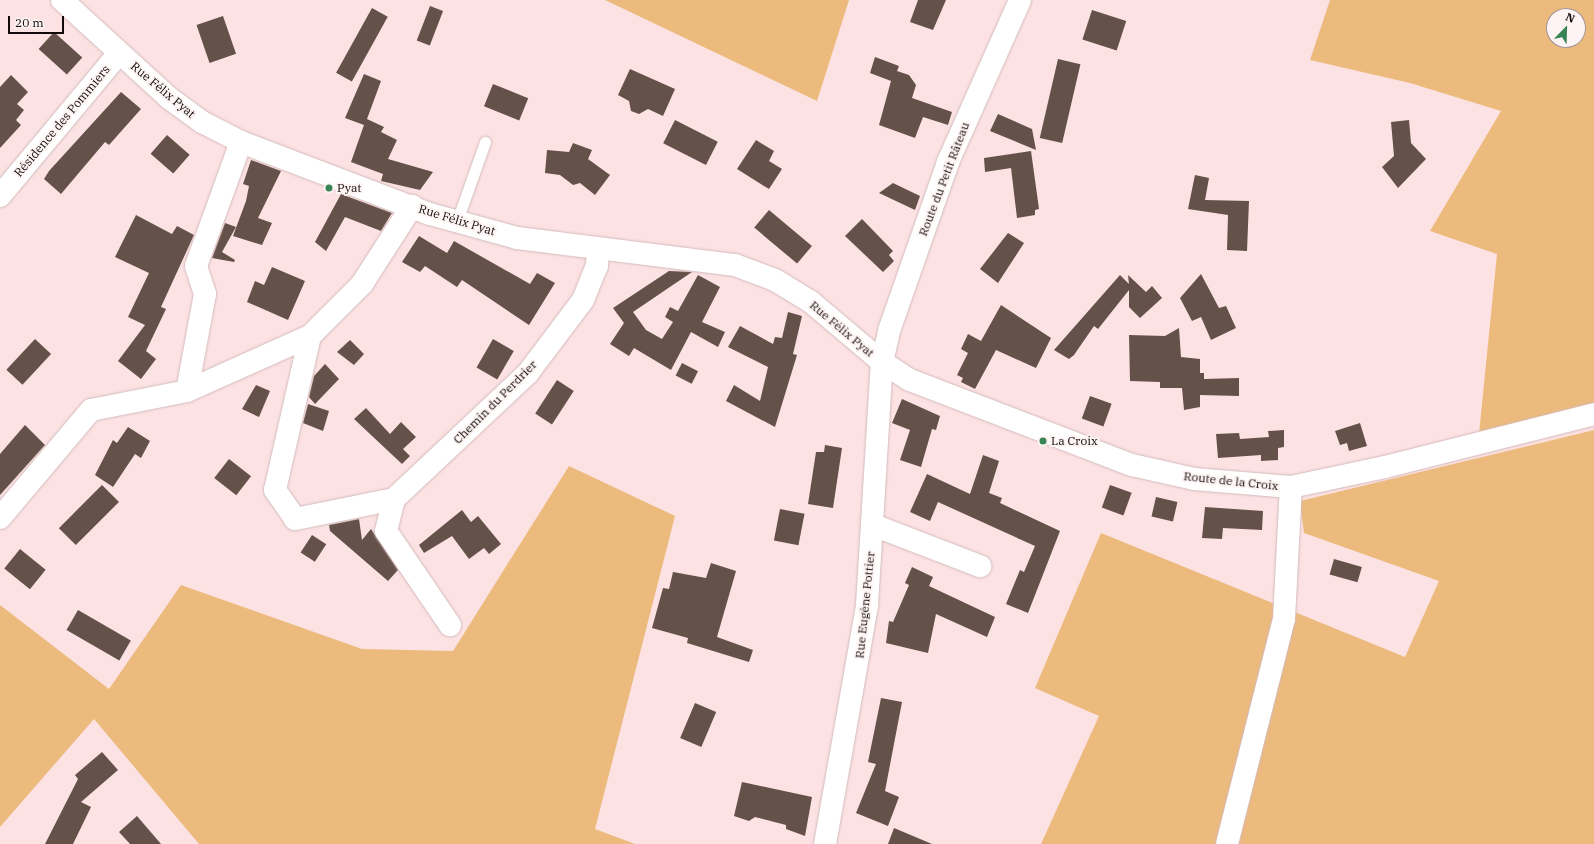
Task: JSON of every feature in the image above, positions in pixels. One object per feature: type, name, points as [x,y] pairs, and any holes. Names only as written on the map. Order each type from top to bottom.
[{"type":"street","name":"Rue Félix Pyat","points":[[62,0],[119,53],[202,122],[241,142],[412,206],[457,221],[518,238],[598,250],[651,252],[734,265],[775,280],[837,322],[882,362]]},
{"type":"street","name":"Route du Petit Râteau","points":[[882,362],[890,328],[948,162],[1020,0]]},
{"type":"street","name":"Résidence des Pommiers","points":[[2,191],[119,53]]},
{"type":"street","points":[[187,391],[205,294],[196,266],[241,142]]},
{"type":"street","points":[[0,518],[91,410],[187,391],[310,336],[362,284],[412,206]]},
{"type":"street","name":"Chemin du Perdrier","points":[[394,499],[528,373],[583,300],[597,266],[598,250]]},
{"type":"street","points":[[310,336],[275,490],[295,519],[394,499],[386,531],[450,625]]},
{"type":"street","name":"Route de la Croix","points":[[882,362],[910,380],[1132,465],[1194,479],[1291,486],[1385,467],[1594,414]]},
{"type":"street","name":"Rue Eugène Pottier","points":[[825,844],[860,650],[873,525],[882,362]]},
{"type":"street","points":[[1227,844],[1284,619],[1291,486]]},
{"type":"street","points":[[873,525],[980,566]]},
{"type":"lane","points":[[457,221],[485,142]]},
{"type":"shaded area","points":[[605,0],[849,0],[817,101]]},
{"type":"shaded area","points":[[1330,0],[1594,0],[1594,411],[1479,434],[1497,254],[1430,231],[1501,111],[1410,83],[1310,60]]},
{"type":"shaded area","points":[[1594,430],[1594,844],[1041,844],[1099,716],[1035,688],[1101,533],[1405,657],[1439,581],[1304,533],[1300,501]]},
{"type":"shaded area","points":[[569,466],[675,516],[595,829],[635,844],[199,844],[94,719],[0,827],[0,605],[109,689],[181,585],[362,649],[453,651]]},
{"type":"building","points":[[918,0],[946,0],[933,30],[910,22]]},
{"type":"building","points":[[430,6],[443,11],[430,46],[417,41]]},
{"type":"building","points":[[372,8],[388,17],[352,81],[336,73]]},
{"type":"building","points":[[1092,10],[1126,21],[1117,51],[1082,39]]},
{"type":"building","points":[[223,16],[236,54],[210,63],[197,25]]},
{"type":"building","points":[[54,32],[82,57],[67,75],[39,49]]},
{"type":"building","points":[[875,57],[899,66],[897,71],[909,75],[916,85],[912,98],[952,112],[948,125],[923,117],[915,138],[879,125],[891,81],[870,73]]},
{"type":"building","points":[[1058,59],[1080,64],[1062,143],[1040,138]]},
{"type":"building","points":[[630,69],[675,89],[663,116],[648,109],[639,114],[631,111],[629,101],[618,95]]},
{"type":"building","points":[[364,74],[381,81],[367,119],[384,127],[381,132],[397,140],[388,159],[433,172],[420,190],[381,181],[383,174],[351,162],[364,125],[345,118]]},
{"type":"building","points":[[11,75],[28,92],[17,104],[24,110],[16,120],[21,125],[0,148],[0,87]]},
{"type":"building","points":[[493,84],[528,98],[519,120],[484,106]]},
{"type":"building","points":[[121,92],[141,109],[109,145],[105,142],[61,194],[44,179],[49,171]]},
{"type":"building","points":[[998,114],[1032,129],[1036,150],[990,131]]},
{"type":"building","points":[[675,120],[718,142],[706,165],[663,143]]},
{"type":"building","points":[[1409,120],[1411,143],[1426,159],[1398,188],[1382,167],[1394,156],[1391,122]]},
{"type":"building","points":[[167,135],[190,155],[173,174],[151,154]]},
{"type":"building","points":[[756,140],[774,151],[769,161],[782,169],[769,189],[737,169]]},
{"type":"building","points":[[573,143],[592,150],[588,159],[610,175],[595,195],[580,183],[573,185],[560,175],[545,173],[547,150],[569,152]]},
{"type":"building","points":[[1031,151],[1039,209],[1035,210],[1035,215],[1017,218],[1011,168],[985,172],[984,158]]},
{"type":"building","points":[[251,160],[281,171],[258,218],[272,223],[262,245],[233,236],[246,201],[249,186],[243,184]]},
{"type":"building","points":[[1195,175],[1209,178],[1205,200],[1249,201],[1247,251],[1227,250],[1228,215],[1188,209]]},
{"type":"building","points":[[893,183],[920,196],[915,210],[879,193]]},
{"type":"building","points":[[341,194],[392,213],[381,231],[345,217],[326,251],[315,242]]},
{"type":"building","points":[[769,210],[812,246],[797,264],[754,228]]},
{"type":"building","points":[[136,215],[172,234],[177,226],[194,235],[161,307],[166,309],[146,351],[156,359],[141,379],[118,361],[145,325],[128,317],[149,273],[115,257]]},
{"type":"building","points":[[862,219],[893,251],[889,255],[894,261],[883,272],[845,236]]},
{"type":"building","points":[[225,223],[236,227],[222,252],[235,260],[234,262],[212,258]]},
{"type":"building","points":[[1008,233],[1024,243],[998,283],[980,269]]},
{"type":"building","points":[[419,236],[447,253],[454,241],[530,284],[537,273],[555,283],[529,325],[462,280],[457,287],[425,266],[420,272],[402,262]]},
{"type":"building","points":[[272,267],[305,281],[288,320],[247,302],[255,281],[264,285]]},
{"type":"building","points":[[669,271],[692,272],[633,312],[646,330],[662,339],[673,322],[665,317],[670,307],[678,311],[698,275],[720,287],[702,322],[725,332],[718,347],[691,332],[671,370],[634,348],[629,356],[610,344],[624,323],[613,308]]},
{"type":"building","points":[[1201,274],[1219,308],[1226,306],[1236,328],[1211,340],[1201,317],[1192,321],[1180,298]]},
{"type":"building","points":[[1120,275],[1129,284],[1128,275],[1146,292],[1152,286],[1162,298],[1140,318],[1129,307],[1129,290],[1098,329],[1094,326],[1074,355],[1069,359],[1054,350]]},
{"type":"building","points":[[1001,305],[1051,338],[1036,368],[996,350],[975,389],[961,382],[963,378],[957,375],[968,353],[961,349],[968,334],[981,341]]},
{"type":"building","points":[[788,312],[802,316],[793,354],[797,355],[775,427],[726,401],[734,385],[760,401],[768,367],[728,347],[740,326],[773,344],[775,337],[782,338]]},
{"type":"building","points":[[1179,328],[1181,357],[1200,359],[1200,373],[1204,373],[1204,379],[1239,378],[1239,396],[1200,395],[1200,407],[1184,410],[1182,388],[1160,388],[1160,382],[1130,381],[1129,335],[1165,336]]},
{"type":"building","points":[[35,339],[51,354],[22,385],[6,370]]},
{"type":"building","points":[[493,339],[514,351],[497,380],[476,368]]},
{"type":"building","points":[[350,340],[364,354],[354,365],[337,352]]},
{"type":"building","points":[[682,363],[698,371],[692,384],[676,375]]},
{"type":"building","points":[[325,364],[339,379],[315,404],[309,397],[314,376]]},
{"type":"building","points":[[557,380],[574,391],[552,424],[535,414]]},
{"type":"building","points":[[256,385],[270,391],[259,417],[242,409]]},
{"type":"building","points":[[1090,396],[1112,404],[1103,426],[1082,419]]},
{"type":"building","points":[[902,399],[940,416],[936,430],[932,429],[921,467],[900,460],[910,430],[892,423]]},
{"type":"building","points":[[308,404],[329,411],[323,431],[303,423]]},
{"type":"building","points":[[366,408],[390,434],[401,422],[416,437],[403,449],[410,456],[402,464],[354,419]]},
{"type":"building","points":[[1360,423],[1367,446],[1349,451],[1347,443],[1340,445],[1335,431]]},
{"type":"building","points":[[25,425],[45,445],[0,495],[0,454]]},
{"type":"building","points":[[128,427],[150,441],[141,458],[135,454],[113,487],[95,475],[113,440],[117,443]]},
{"type":"building","points":[[1284,430],[1284,447],[1278,448],[1278,460],[1261,461],[1261,455],[1218,458],[1216,434],[1239,433],[1240,439],[1269,437],[1268,431]]},
{"type":"building","points":[[825,445],[842,448],[833,508],[808,504],[816,452],[824,452]]},
{"type":"building","points":[[983,455],[999,461],[989,493],[1002,498],[1000,503],[1060,531],[1028,613],[1006,604],[1020,570],[1024,572],[1035,546],[938,502],[930,521],[910,512],[927,474],[970,494]]},
{"type":"building","points":[[229,459],[251,476],[236,495],[214,478]]},
{"type":"building","points":[[102,485],[119,502],[76,545],[59,528]]},
{"type":"building","points":[[1110,485],[1132,493],[1123,515],[1102,508]]},
{"type":"building","points":[[1156,497],[1177,502],[1173,521],[1152,516]]},
{"type":"building","points":[[1205,507],[1263,511],[1262,530],[1223,528],[1222,539],[1202,538]]},
{"type":"building","points":[[780,509],[805,514],[798,545],[774,540]]},
{"type":"building","points":[[462,510],[471,522],[478,516],[501,544],[489,554],[484,548],[469,559],[452,536],[424,553],[419,545]]},
{"type":"building","points":[[359,519],[362,540],[371,529],[398,570],[388,581],[330,531],[329,525]]},
{"type":"building","points":[[312,535],[326,544],[315,562],[301,553]]},
{"type":"building","points":[[20,549],[46,570],[30,589],[4,568]]},
{"type":"building","points":[[1334,559],[1362,567],[1357,582],[1330,574]]},
{"type":"building","points":[[711,563],[736,571],[717,637],[753,650],[749,662],[687,643],[688,638],[652,628],[663,588],[669,589],[673,572],[706,578]]},
{"type":"building","points":[[912,567],[933,577],[929,586],[995,617],[987,637],[936,614],[928,653],[886,643],[889,621],[893,622],[909,585],[905,583]]},
{"type":"building","points":[[78,610],[131,640],[119,660],[66,630]]},
{"type":"building","points":[[881,698],[902,702],[885,791],[899,797],[888,826],[856,813],[876,764],[868,762]]},
{"type":"building","points":[[695,703],[716,712],[701,747],[680,738]]},
{"type":"building","points":[[102,752],[118,770],[81,802],[91,807],[73,844],[45,844],[78,779],[75,775]]},
{"type":"building","points":[[742,782],[812,797],[805,836],[786,829],[786,825],[755,817],[749,821],[734,816]]},
{"type":"building","points":[[137,816],[161,844],[130,844],[119,832]]},
{"type":"building","points":[[894,828],[932,844],[888,844]]},
{"type":"place","name":"Pyat","points":[[329,188]]},
{"type":"place","name":"La Croix","points":[[1043,441]]}]
